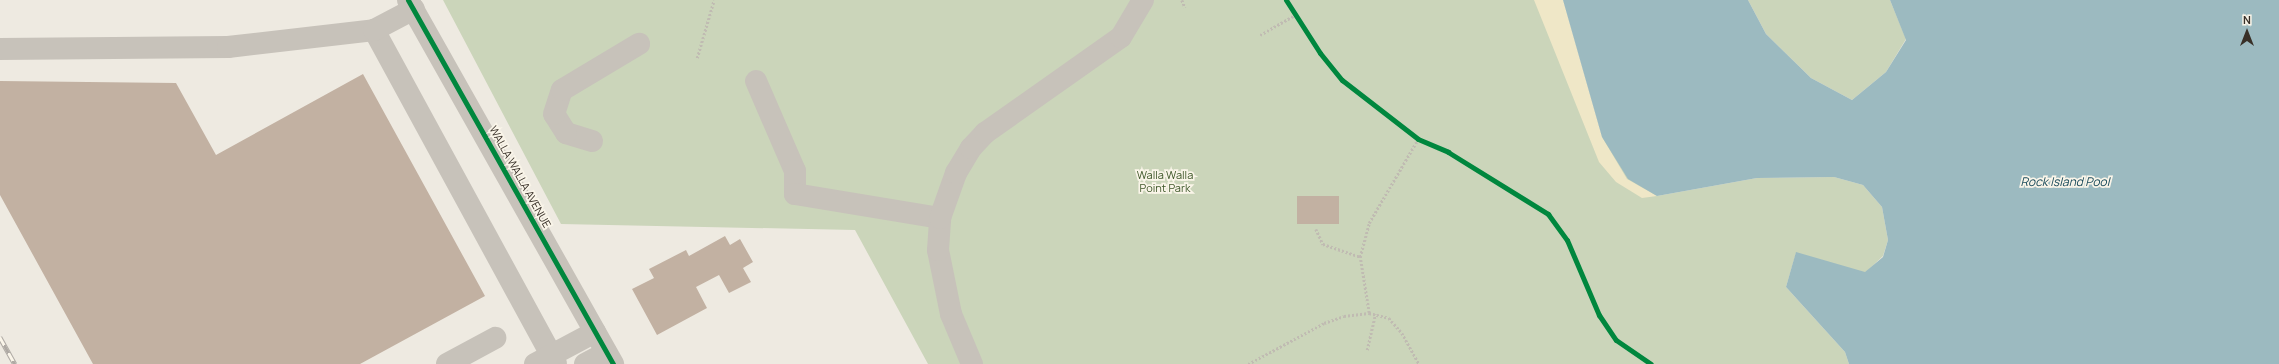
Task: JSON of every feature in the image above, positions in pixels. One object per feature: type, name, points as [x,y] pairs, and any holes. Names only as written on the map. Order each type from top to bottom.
[{"type":"street","points":[[972,364],[951,314],[938,250],[940,218],[956,174],[971,148],[985,133],[1121,37],[1141,1]]},
{"type":"street","points":[[0,49],[228,47],[374,30],[411,5]]},
{"type":"street","name":"WALLA WALLA AVENUE","points":[[411,5],[609,358]]},
{"type":"street","points":[[374,30],[547,361],[595,332]]},
{"type":"street","points":[[592,141],[566,133],[554,114],[562,90],[639,44]]},
{"type":"street","points":[[756,81],[795,171],[795,194],[940,218]]},
{"type":"street","points":[[447,364],[495,338]]},
{"type":"street","points":[[585,364],[609,358]]},
{"type":"path","points":[[697,58],[714,0]]},
{"type":"path","points":[[1182,0],[1185,7]]},
{"type":"path","points":[[1260,35],[1297,17],[1291,9]]},
{"type":"path","points":[[1412,134],[1418,139],[1424,141]]},
{"type":"path","points":[[1369,313],[1360,257],[1369,223],[1418,139]]},
{"type":"path","points":[[1316,228],[1323,244],[1360,257]]},
{"type":"path","points":[[1248,364],[1324,323],[1344,316],[1369,313],[1389,318],[1402,333],[1418,364]]},
{"type":"path","points":[[1367,350],[1375,314]]},
{"type":"green space","name":"Walla Walla Point Park","points":[[443,0],[1563,0],[1602,137],[1657,196],[1757,178],[1834,177],[1863,185],[1882,207],[1888,240],[1883,256],[1865,273],[1796,253],[1786,287],[1845,352],[1849,364],[928,364],[855,230],[561,224]]},
{"type":"green space","points":[[1748,0],[1890,0],[1906,39],[1886,72],[1852,100],[1811,78],[1766,34]]},
{"type":"sand","points":[[1534,0],[1563,0],[1602,137],[1627,179],[1657,196],[1642,198],[1616,182],[1599,162]]},
{"type":"water","name":"Rock Island Pool","points":[[1563,0],[1748,0],[1766,34],[1811,78],[1852,100],[1886,72],[1906,40],[1890,0],[2279,0],[2279,364],[1849,364],[1845,352],[1786,287],[1796,252],[1865,272],[1883,257],[1888,240],[1882,207],[1863,185],[1834,177],[1757,178],[1657,196],[1628,179],[1602,137]]},
{"type":"building","points":[[363,74],[485,296],[360,364],[93,364],[0,195],[0,81],[176,83],[216,155]]},
{"type":"building","points":[[1297,196],[1339,196],[1339,224],[1297,224]]},
{"type":"building","points":[[725,236],[730,245],[740,239],[753,262],[743,268],[751,282],[729,293],[719,275],[696,287],[707,308],[657,335],[632,289],[654,278],[649,269],[686,250],[689,256]]},
{"type":"railway","points":[[0,337],[15,364]]},
{"type":"cycle path","points":[[408,0],[613,364]]},
{"type":"cycle path","points":[[1286,0],[1320,53],[1342,80],[1418,139],[1448,152],[1548,214],[1567,240],[1599,315],[1616,340],[1651,364]]}]
